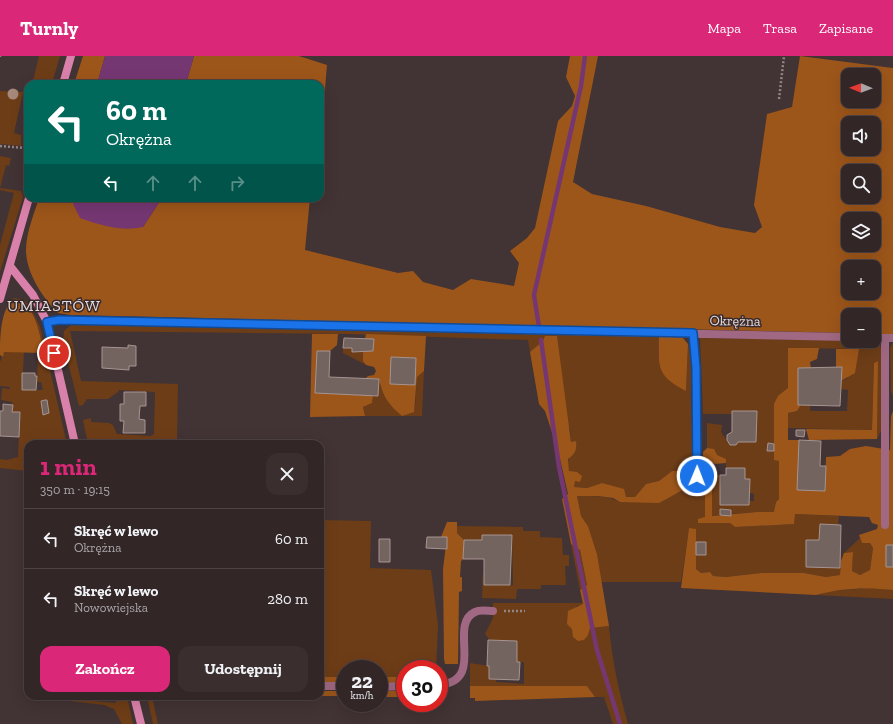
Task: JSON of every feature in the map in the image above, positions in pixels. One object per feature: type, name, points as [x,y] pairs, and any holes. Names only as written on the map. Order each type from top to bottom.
[{"type":"street","points":[[64,80],[71,56]]},
{"type":"street","points":[[0,299],[28,202]]},
{"type":"street","points":[[10,266],[33,295],[47,322],[74,440]]},
{"type":"street","name":"Okrężna","points":[[47,322],[67,320],[841,337]]},
{"type":"street","points":[[693,333],[696,368],[697,476]]},
{"type":"street","points":[[885,525],[889,338]]},
{"type":"street","points":[[448,684],[454,682],[461,675],[464,665],[465,623],[469,616],[475,612],[493,611]]},
{"type":"street","points":[[324,686],[336,686]]},
{"type":"street","points":[[135,700],[141,724]]},
{"type":"path","points":[[780,99],[784,56]]},
{"type":"path","points":[[0,146],[24,148]]},
{"type":"path","points":[[493,611],[525,611]]},
{"type":"shaded area","points":[[39,56],[60,56],[53,80],[33,80]]},
{"type":"shaded area","points":[[83,56],[105,56],[98,80],[75,80]]},
{"type":"shaded area","points":[[105,56],[194,56],[187,80],[98,80]]},
{"type":"shaded area","points":[[194,56],[299,56],[327,65],[324,101],[324,80],[187,80]]},
{"type":"shaded area","points":[[570,56],[598,56],[573,182],[592,194],[646,206],[720,227],[755,233],[762,227],[754,205],[767,114],[792,107],[800,56],[893,68],[893,334],[881,334],[881,308],[841,308],[841,333],[71,315],[58,313],[52,307],[41,293],[29,267],[26,244],[38,202],[74,202],[74,204],[143,227],[159,202],[310,202],[305,250],[398,273],[413,271],[423,282],[453,290],[471,279],[514,286],[519,263],[510,251],[527,238],[535,228],[558,121],[572,106],[575,96],[566,77]]},
{"type":"shaded area","points":[[0,91],[23,92],[14,133],[21,135],[21,146],[0,144]]},
{"type":"shaded area","points":[[0,156],[11,158],[9,166],[6,165],[0,188]]},
{"type":"shaded area","points":[[0,188],[21,191],[23,197],[0,272],[0,245],[14,193],[0,190]]},
{"type":"shaded area","points":[[74,202],[159,202],[143,227],[127,229],[103,225],[80,218],[73,204]]},
{"type":"shaded area","points":[[14,298],[24,300],[30,306],[40,327],[66,440],[24,440],[24,471],[0,468],[0,459],[7,460],[18,457],[20,412],[12,412],[12,402],[1,400],[2,388],[9,389],[10,387],[0,386],[0,362],[4,352],[24,352],[22,390],[43,390],[41,382],[37,382],[38,354],[44,353],[17,299],[11,300]],"holes":[[[46,400],[49,413],[43,414],[41,401]]]},
{"type":"shaded area","points":[[17,299],[24,303],[33,315],[39,330],[44,353],[4,352],[3,357],[0,355],[1,331],[4,314],[11,302]]},
{"type":"shaded area","points":[[71,325],[319,327],[330,329],[659,336],[658,356],[686,391],[688,344],[692,357],[691,401],[694,473],[696,476],[720,475],[720,505],[749,505],[749,501],[754,501],[754,494],[750,493],[750,479],[745,479],[745,469],[726,468],[726,459],[707,458],[707,423],[722,425],[721,432],[730,445],[736,445],[738,442],[756,442],[757,412],[732,411],[732,414],[703,414],[700,338],[841,340],[841,348],[881,347],[882,349],[881,431],[877,439],[878,361],[874,363],[872,430],[788,428],[788,413],[797,411],[801,405],[810,405],[810,411],[847,411],[848,390],[841,389],[841,381],[847,379],[859,349],[788,348],[788,405],[774,404],[774,444],[768,444],[768,450],[774,451],[779,461],[779,499],[776,502],[775,513],[757,512],[731,514],[731,510],[721,509],[720,515],[711,516],[712,484],[705,484],[705,518],[698,522],[730,523],[735,527],[793,524],[794,514],[839,516],[838,525],[820,524],[819,540],[807,540],[806,566],[840,568],[841,575],[826,577],[804,573],[761,573],[726,577],[713,576],[710,572],[701,573],[696,569],[696,529],[689,529],[681,582],[601,582],[597,554],[588,526],[581,516],[577,496],[604,497],[620,502],[671,496],[681,491],[672,471],[659,481],[646,484],[635,497],[626,497],[602,483],[587,488],[574,487],[574,481],[568,464],[576,441],[571,442],[570,430],[543,341],[530,352],[528,340],[348,334],[70,331],[81,381],[178,384],[177,440],[87,440],[83,420],[91,418],[91,422],[109,423],[113,425],[117,434],[151,436],[154,434],[155,392],[119,390],[108,399],[87,399],[83,405],[79,406],[63,343],[64,331]]},
{"type":"shaded area","points":[[312,334],[338,334],[337,345],[330,351],[317,351],[315,393],[373,395],[372,403],[363,407],[365,416],[310,417]]},
{"type":"shaded area","points":[[366,334],[426,336],[424,371],[417,377],[414,412],[402,416],[387,400],[382,391],[379,379],[366,378],[374,375],[376,371],[374,367],[366,365],[363,361],[363,350],[373,350],[374,339],[365,339]]},
{"type":"shaded area","points":[[545,336],[557,336],[571,442],[576,441],[575,452],[568,459],[569,471],[577,472],[582,476],[580,482],[575,481],[574,487],[587,488],[602,483],[624,489],[626,497],[635,497],[646,484],[659,481],[672,471],[682,471],[681,491],[659,503],[620,502],[613,498],[577,496],[581,516],[588,526],[597,554],[609,626],[590,628],[588,635],[584,640],[578,641],[573,637],[572,629],[567,624],[568,611],[583,604],[580,590],[587,585],[580,550],[571,544],[562,499],[568,494],[558,450],[545,411],[539,404],[530,352],[543,341]]},
{"type":"shaded area","points":[[659,336],[683,338],[688,344],[686,391],[669,381],[661,370],[659,364]]},
{"type":"shaded area","points":[[893,342],[893,396],[891,391],[890,348]]},
{"type":"shaded area","points":[[343,348],[352,348],[352,352],[363,352],[363,361],[366,365],[343,353]]},
{"type":"shaded area","points":[[788,348],[819,348],[817,359],[810,362],[811,368],[798,405],[801,405],[797,411],[788,413],[788,440],[799,440],[798,490],[825,491],[826,457],[840,456],[850,449],[866,446],[890,450],[891,416],[893,411],[893,590],[854,589],[816,595],[681,588],[689,528],[696,529],[696,569],[701,573],[710,572],[713,576],[726,577],[761,573],[804,573],[826,577],[840,575],[841,561],[844,553],[853,552],[852,571],[860,575],[870,570],[873,548],[870,543],[862,543],[859,535],[877,529],[878,525],[872,523],[869,517],[795,514],[794,524],[735,527],[730,523],[698,523],[698,519],[705,517],[705,484],[712,484],[712,516],[774,512],[776,502],[779,499],[779,461],[774,460],[774,404],[778,396],[788,388]]},
{"type":"shaded area","points":[[836,349],[859,349],[855,373],[841,381],[836,367]]},
{"type":"shaded area","points":[[878,361],[877,439],[809,440],[806,429],[872,430],[874,363]]},
{"type":"shaded area","points":[[424,371],[422,416],[402,416],[415,406],[417,377]]},
{"type":"shaded area","points":[[379,379],[382,391],[387,400],[402,416],[365,416],[363,407],[372,403],[373,395],[378,395]]},
{"type":"shaded area","points":[[707,448],[714,449],[717,455],[726,459],[726,463],[715,464],[703,458],[703,452]]},
{"type":"shaded area","points":[[324,520],[371,521],[370,568],[431,570],[438,625],[436,660],[396,660],[396,677],[388,677],[388,660],[336,660],[336,677],[324,677]]},
{"type":"shaded area","points":[[447,522],[457,522],[457,533],[464,540],[460,577],[462,577],[462,591],[459,592],[458,664],[448,664],[448,660],[444,659],[443,569],[447,537],[441,537]]},
{"type":"shaded area","points":[[457,526],[523,527],[523,531],[540,531],[540,537],[562,538],[563,555],[569,555],[569,566],[565,566],[566,585],[541,585],[541,589],[517,589],[516,599],[482,598],[483,569],[484,585],[513,585],[512,536],[482,535],[482,540],[464,540],[457,533]]},
{"type":"shaded area","points":[[860,538],[862,543],[870,543],[873,548],[870,570],[860,575],[852,571],[853,552],[844,553]]},
{"type":"shaded area","points":[[571,544],[580,550],[587,585],[580,590]]},
{"type":"shaded area","points":[[872,588],[893,590],[893,599],[816,595],[831,591]]},
{"type":"shaded area","points":[[493,603],[583,603],[583,605],[576,606],[589,628],[609,626],[616,676],[628,724],[613,724],[604,697],[595,697],[587,686],[470,686],[470,663],[489,666],[489,679],[496,680],[496,682],[524,684],[524,662],[517,662],[517,641],[490,640],[485,634],[493,618]]},
{"type":"shaded area","points":[[324,677],[336,677],[336,683],[324,683]]},
{"type":"shaded area","points":[[388,677],[396,677],[396,683],[388,683]]},
{"type":"shaded area","points":[[470,686],[587,686],[595,697],[475,701],[475,698],[470,698]]},
{"type":"shaded area","points":[[324,691],[336,691],[336,696],[324,696]]},
{"type":"shaded area","points":[[388,691],[396,691],[396,697],[388,697]]},
{"type":"shaded area","points":[[61,700],[83,700],[116,703],[116,700],[128,700],[133,724],[122,724],[114,709],[104,705]]},
{"type":"shaded area","points":[[148,700],[153,700],[158,724],[153,724]]},
{"type":"building","points":[[344,338],[374,339],[373,351],[352,352],[352,348],[343,348]]},
{"type":"building","points":[[128,345],[136,346],[136,366],[129,366],[129,370],[102,368],[102,347],[128,348]]},
{"type":"building","points":[[317,351],[330,351],[329,377],[379,379],[378,396],[315,393]]},
{"type":"building","points":[[391,357],[416,358],[415,385],[390,384]]},
{"type":"building","points":[[842,367],[840,406],[798,405],[798,368]]},
{"type":"building","points":[[22,373],[35,373],[35,376],[37,376],[36,390],[22,390]]},
{"type":"building","points":[[124,392],[146,392],[146,406],[140,406],[139,419],[145,420],[145,433],[123,433],[124,421],[120,421],[120,404],[124,404]]},
{"type":"building","points":[[47,400],[49,413],[43,415],[41,401]]},
{"type":"building","points":[[3,404],[13,405],[12,412],[20,412],[19,437],[0,436],[0,411],[3,411]]},
{"type":"building","points":[[732,411],[757,411],[756,442],[738,442],[736,445],[730,445],[727,440],[727,435],[732,432]]},
{"type":"building","points":[[796,430],[805,430],[804,437],[796,436]]},
{"type":"building","points":[[799,440],[821,441],[820,466],[826,466],[825,491],[797,490]]},
{"type":"building","points":[[768,443],[774,444],[774,451],[767,451]]},
{"type":"building","points":[[726,468],[745,468],[745,479],[750,479],[749,505],[720,505],[720,475],[726,475]]},
{"type":"building","points":[[720,509],[731,510],[731,516],[720,515]]},
{"type":"building","points":[[820,524],[841,525],[840,568],[806,567],[806,540],[819,540]]},
{"type":"building","points":[[482,535],[512,535],[510,585],[484,585],[484,559],[463,559],[464,540],[482,540]]},
{"type":"building","points":[[427,537],[447,537],[447,549],[426,548]]},
{"type":"building","points":[[379,539],[390,539],[390,562],[379,562]]},
{"type":"building","points":[[696,542],[706,542],[706,555],[696,555]]},
{"type":"building","points":[[886,545],[893,545],[893,567],[886,567]]},
{"type":"building","points":[[488,640],[517,641],[517,662],[520,662],[519,680],[489,679],[489,666],[487,666]]},
{"type":"waterway","points":[[539,327],[534,295],[581,86],[585,56]]},
{"type":"waterway","points":[[541,340],[559,467],[597,650],[620,724]]},
{"type":"district","name":"UMIASTÓW","points":[[54,305]]},
{"type":"route","points":[[54,353],[47,322],[59,320],[693,333],[696,368],[698,451],[697,476]]}]
